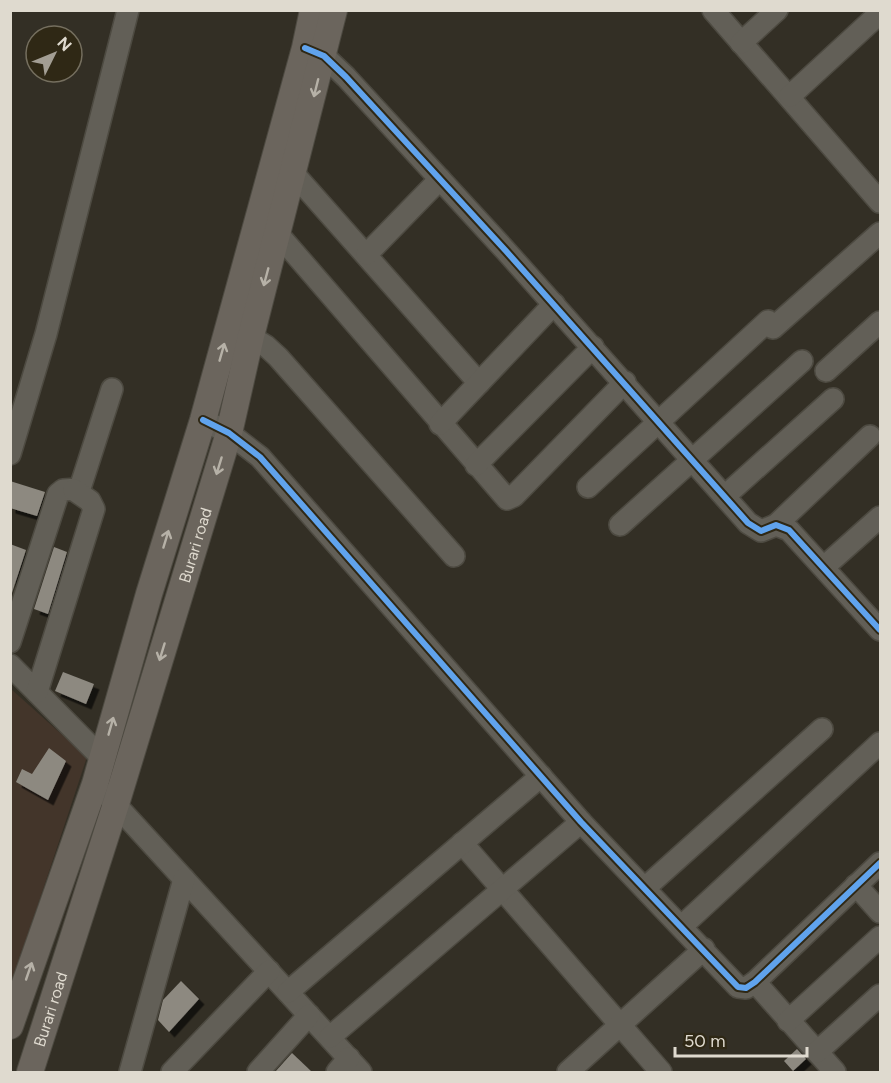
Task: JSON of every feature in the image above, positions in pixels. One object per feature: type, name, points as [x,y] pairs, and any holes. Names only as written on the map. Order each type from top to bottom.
[{"type":"main road","name":"Burari road","points":[[10,1026],[95,784],[149,594],[203,420],[278,234],[294,174],[314,52],[313,10]]},
{"type":"main road","name":"Burari road","points":[[30,1072],[116,804],[229,433],[240,330],[314,52],[334,10]]},
{"type":"street","points":[[10,454],[14,425],[46,334],[128,10]]},
{"type":"street","points":[[713,10],[880,202]]},
{"type":"street","points":[[741,43],[777,10]]},
{"type":"street","points":[[790,96],[880,13]]},
{"type":"street","points":[[314,52],[440,178],[755,529],[761,531],[776,525],[870,436]]},
{"type":"street","points":[[294,174],[480,383]]},
{"type":"street","points":[[367,254],[440,178]]},
{"type":"street","points":[[588,487],[768,321],[773,328],[880,232]]},
{"type":"street","points":[[278,234],[507,499],[514,496],[624,382]]},
{"type":"street","points":[[440,424],[554,304]]},
{"type":"street","points":[[826,371],[880,322]]},
{"type":"street","points":[[240,330],[278,357],[454,556]]},
{"type":"street","points":[[476,465],[593,347]]},
{"type":"street","points":[[620,525],[802,361]]},
{"type":"street","points":[[74,490],[82,482],[112,389]]},
{"type":"street","points":[[725,496],[833,399]]},
{"type":"street","points":[[203,420],[229,433],[260,457],[581,822],[738,987],[746,988],[754,982],[880,863]]},
{"type":"street","points":[[10,642],[58,494],[63,490],[74,490],[90,501],[94,509],[37,692]]},
{"type":"street","points":[[824,567],[880,517]]},
{"type":"street","points":[[776,525],[789,530],[876,617]]},
{"type":"street","points":[[10,665],[102,758]]},
{"type":"street","points":[[645,888],[822,729]]},
{"type":"street","points":[[682,926],[880,743]]},
{"type":"street","points":[[288,992],[541,776]]},
{"type":"street","points":[[95,784],[116,804],[330,1038],[349,1068]]},
{"type":"street","points":[[330,1038],[581,822]]},
{"type":"street","points":[[462,843],[661,1072]]},
{"type":"street","points":[[130,1072],[184,879]]},
{"type":"street","points":[[856,885],[880,912]]},
{"type":"street","points":[[788,1021],[880,937]]},
{"type":"street","points":[[568,1072],[704,949]]},
{"type":"street","points":[[172,1072],[269,971]]},
{"type":"street","points":[[754,982],[835,1072]]},
{"type":"street","points":[[816,1052],[880,994]]},
{"type":"street","points":[[258,1072],[309,1015]]},
{"type":"shaded area","points":[[11,689],[87,757],[11,986]]},
{"type":"building","points":[[10,481],[45,492],[37,516],[10,508]]},
{"type":"building","points":[[10,544],[26,550],[10,599]]},
{"type":"building","points":[[54,547],[67,552],[48,614],[34,609]]},
{"type":"building","points":[[63,672],[94,684],[86,704],[55,691]]},
{"type":"building","points":[[49,748],[66,761],[48,800],[16,782],[22,769],[32,774]]},
{"type":"building","points":[[181,981],[199,999],[169,1032],[158,1020],[163,1000]]},
{"type":"building","points":[[797,1049],[806,1059],[793,1071],[784,1061]]},
{"type":"building","points":[[292,1053],[312,1072],[275,1072]]},
{"type":"cycle path","points":[[305,48],[324,56],[346,77],[506,251],[748,523],[761,531],[776,525],[789,530],[880,630]]},
{"type":"cycle path","points":[[203,420],[229,433],[260,457],[581,822],[738,987],[746,988],[755,982],[880,863]]}]
